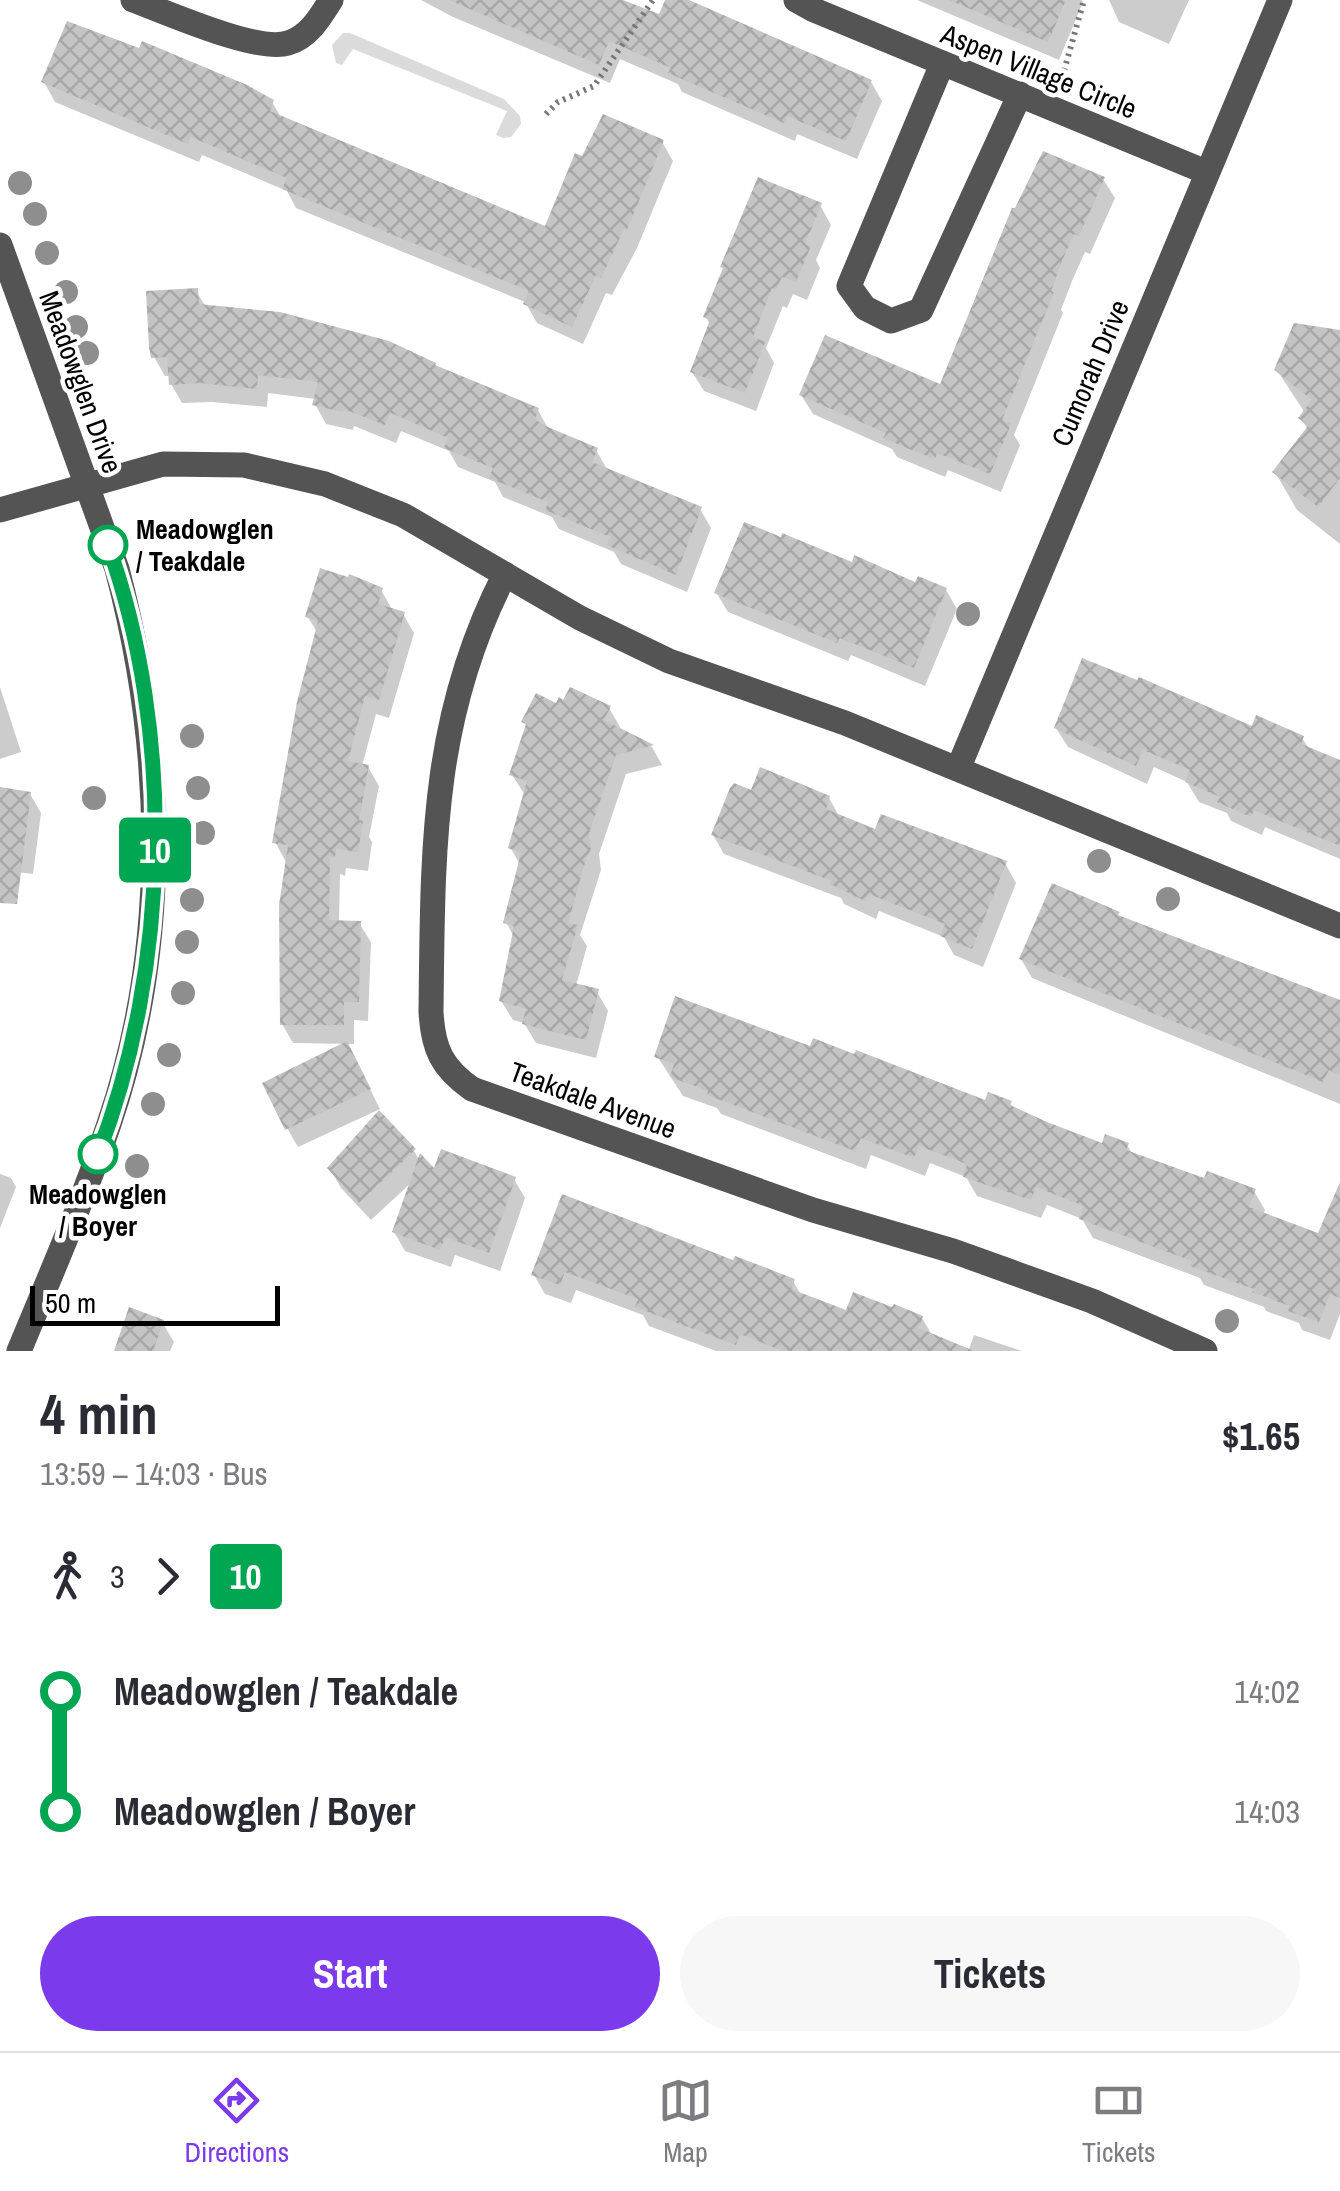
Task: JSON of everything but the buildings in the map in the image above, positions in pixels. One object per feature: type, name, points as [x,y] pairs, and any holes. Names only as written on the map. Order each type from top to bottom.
[{"type":"street","points":[[133,0],[256,44],[272,44],[288,43],[312,28],[331,0]]},
{"type":"street","name":"Aspen Village Circle","points":[[796,0],[1206,172]]},
{"type":"street","name":"Cumorah Drive","points":[[958,770],[1280,0]]},
{"type":"street","points":[[942,64],[849,286],[864,308],[891,321],[921,310],[1020,94]]},
{"type":"street","name":"Meadowglen Drive","points":[[0,245],[116,569],[140,666],[154,778],[154,886],[139,1006],[110,1123],[19,1351]]},
{"type":"street","points":[[0,510],[162,464],[244,466],[325,484],[402,515],[580,618],[669,661],[845,723],[1340,926]]},
{"type":"street","name":"Teakdale Avenue","points":[[505,574],[480,624],[454,704],[441,772],[433,840],[431,1012],[432,1040],[442,1064],[472,1089],[813,1210],[971,1257],[1092,1301],[1205,1351]]},
{"type":"path","points":[[546,114],[558,102],[594,86],[653,0]]},
{"type":"path","points":[[1052,107],[1084,0]]},
{"type":"shaded area","points":[[343,33],[504,99],[520,116],[521,124],[511,137],[503,138],[496,135],[507,111],[353,49],[342,65],[336,63],[332,45]]},
{"type":"bus line","name":"10","points":[[98,1154],[110,1123],[139,1006],[154,886],[156,833],[154,778],[140,666],[108,545]]},
{"type":"place","name":"Meadowglen / Teakdale","points":[[108,545]]},
{"type":"place","name":"Meadowglen / Boyer","points":[[98,1154]]}]
